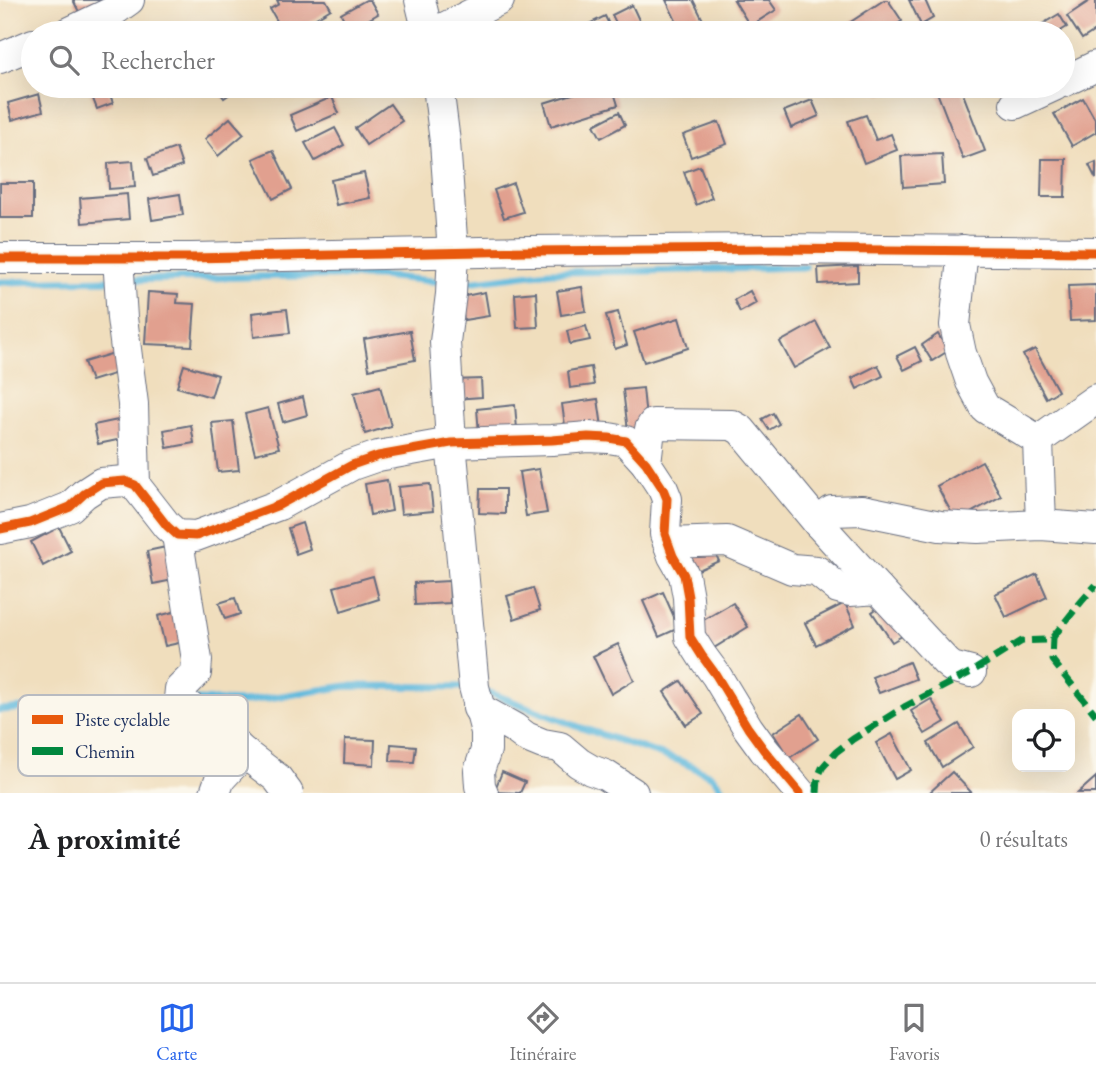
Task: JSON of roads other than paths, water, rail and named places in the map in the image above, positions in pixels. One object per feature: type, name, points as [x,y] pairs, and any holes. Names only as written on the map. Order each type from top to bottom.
[{"type":"street","points":[[93,21],[129,0]]},
{"type":"street","points":[[420,0],[425,21]]},
{"type":"street","points":[[458,21],[499,0]]},
{"type":"street","points":[[1075,76],[1096,66]]},
{"type":"street","points":[[440,98],[453,253],[445,342],[451,443],[473,673],[478,708],[486,732],[486,750],[479,771],[483,793]]},
{"type":"street","points":[[1015,104],[1028,98]]},
{"type":"street","points":[[0,258],[216,258],[762,249],[1096,251]]},
{"type":"street","points":[[964,250],[955,326],[971,382],[985,408],[1038,440]]},
{"type":"street","points":[[118,258],[122,318],[133,404],[135,485]]},
{"type":"street","points":[[1038,440],[1096,399]]},
{"type":"street","points":[[646,463],[653,424],[732,425],[740,430],[817,523],[946,662],[952,667],[971,672]]},
{"type":"street","points":[[177,535],[196,536],[279,505],[352,465],[378,456],[451,443],[588,437],[626,441],[646,463],[667,499],[665,534],[684,575],[690,637],[748,728],[800,793]]},
{"type":"street","points":[[1038,440],[1041,526]]},
{"type":"street","points":[[0,529],[30,523],[70,507],[101,483],[125,481],[135,485],[177,535],[197,660],[195,673],[180,689],[179,695]]},
{"type":"street","points":[[817,523],[832,511],[862,510],[940,526],[1096,529]]},
{"type":"street","points":[[668,543],[727,541],[792,569],[817,571],[838,588],[850,591],[878,589]]},
{"type":"street","points":[[478,708],[526,737],[560,747],[585,766],[606,775],[633,793]]},
{"type":"street","points":[[248,755],[277,778],[288,793]]},
{"type":"street","points":[[215,793],[223,776]]},
{"type":"waterway","points":[[459,283],[549,272],[805,267]]},
{"type":"waterway","points":[[127,280],[379,276],[443,282]]},
{"type":"waterway","points":[[0,282],[111,280]]},
{"type":"waterway","points":[[248,701],[347,686],[467,687]]},
{"type":"waterway","points":[[485,691],[579,727],[680,761],[712,776],[726,793]]},
{"type":"waterway","points":[[0,710],[18,708]]}]
